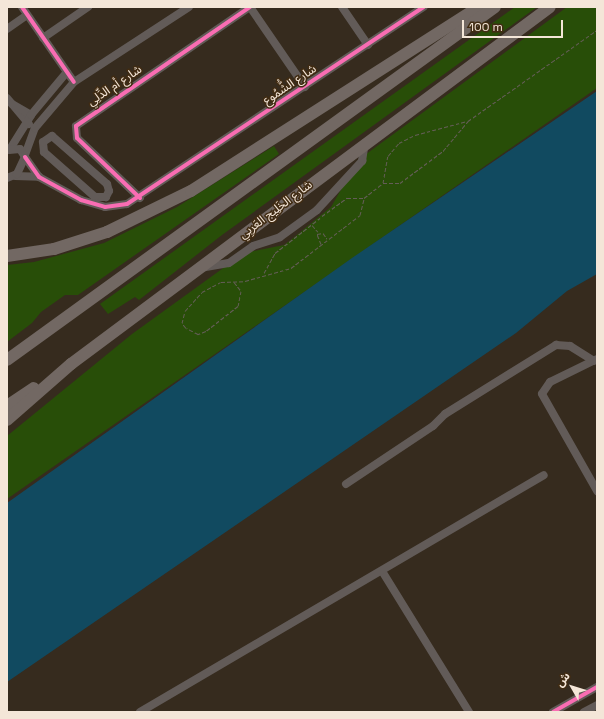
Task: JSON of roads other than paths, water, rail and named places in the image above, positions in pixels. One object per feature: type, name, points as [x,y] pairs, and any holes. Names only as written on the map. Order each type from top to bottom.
[{"type":"highway","points":[[7,256],[54,249],[108,232],[191,191],[479,7]]},
{"type":"highway","points":[[7,360],[495,7]]},
{"type":"highway","name":"شارع الخَلِيج العَربِي","points":[[7,420],[71,364],[365,143],[550,7]]},
{"type":"highway","points":[[7,406],[71,364]]},
{"type":"street","points":[[22,7],[74,82]]},
{"type":"street","points":[[43,38],[88,7]]},
{"type":"street","points":[[10,178],[25,156],[35,128],[74,82],[189,7]]},
{"type":"street","points":[[250,7],[305,87]]},
{"type":"street","name":"شارع أم الدِّلِي","points":[[140,198],[77,138],[76,126],[250,7]]},
{"type":"street","points":[[342,7],[368,45]]},
{"type":"street","name":"شارع الشُّمُوع","points":[[105,207],[140,198],[423,7]]},
{"type":"street","points":[[7,29],[27,15]]},
{"type":"street","points":[[9,150],[29,118],[67,72]]},
{"type":"street","points":[[10,101],[29,118],[35,128]]},
{"type":"street","points":[[41,104],[50,110]]},
{"type":"street","points":[[9,150],[18,148],[39,177],[73,196],[105,207],[106,197],[109,191],[107,184],[58,138],[47,137],[42,144],[44,152],[97,198],[106,197]]},
{"type":"street","points":[[199,268],[229,263],[253,246],[280,237],[309,221],[359,164],[365,143]]},
{"type":"street","points":[[10,178],[39,177]]},
{"type":"street","points":[[73,196],[78,183]]},
{"type":"street","points":[[346,484],[433,426],[445,414],[556,345],[570,346],[595,360]]},
{"type":"street","points":[[595,360],[550,382],[542,394],[597,491]]},
{"type":"street","points":[[140,712],[544,475]]},
{"type":"street","points":[[382,571],[469,712]]},
{"type":"street","points":[[553,712],[597,687]]},
{"type":"street","points":[[584,712],[597,705]]},
{"type":"water","points":[[597,91],[597,274],[567,291],[516,333],[7,682],[7,503],[352,258]]}]
